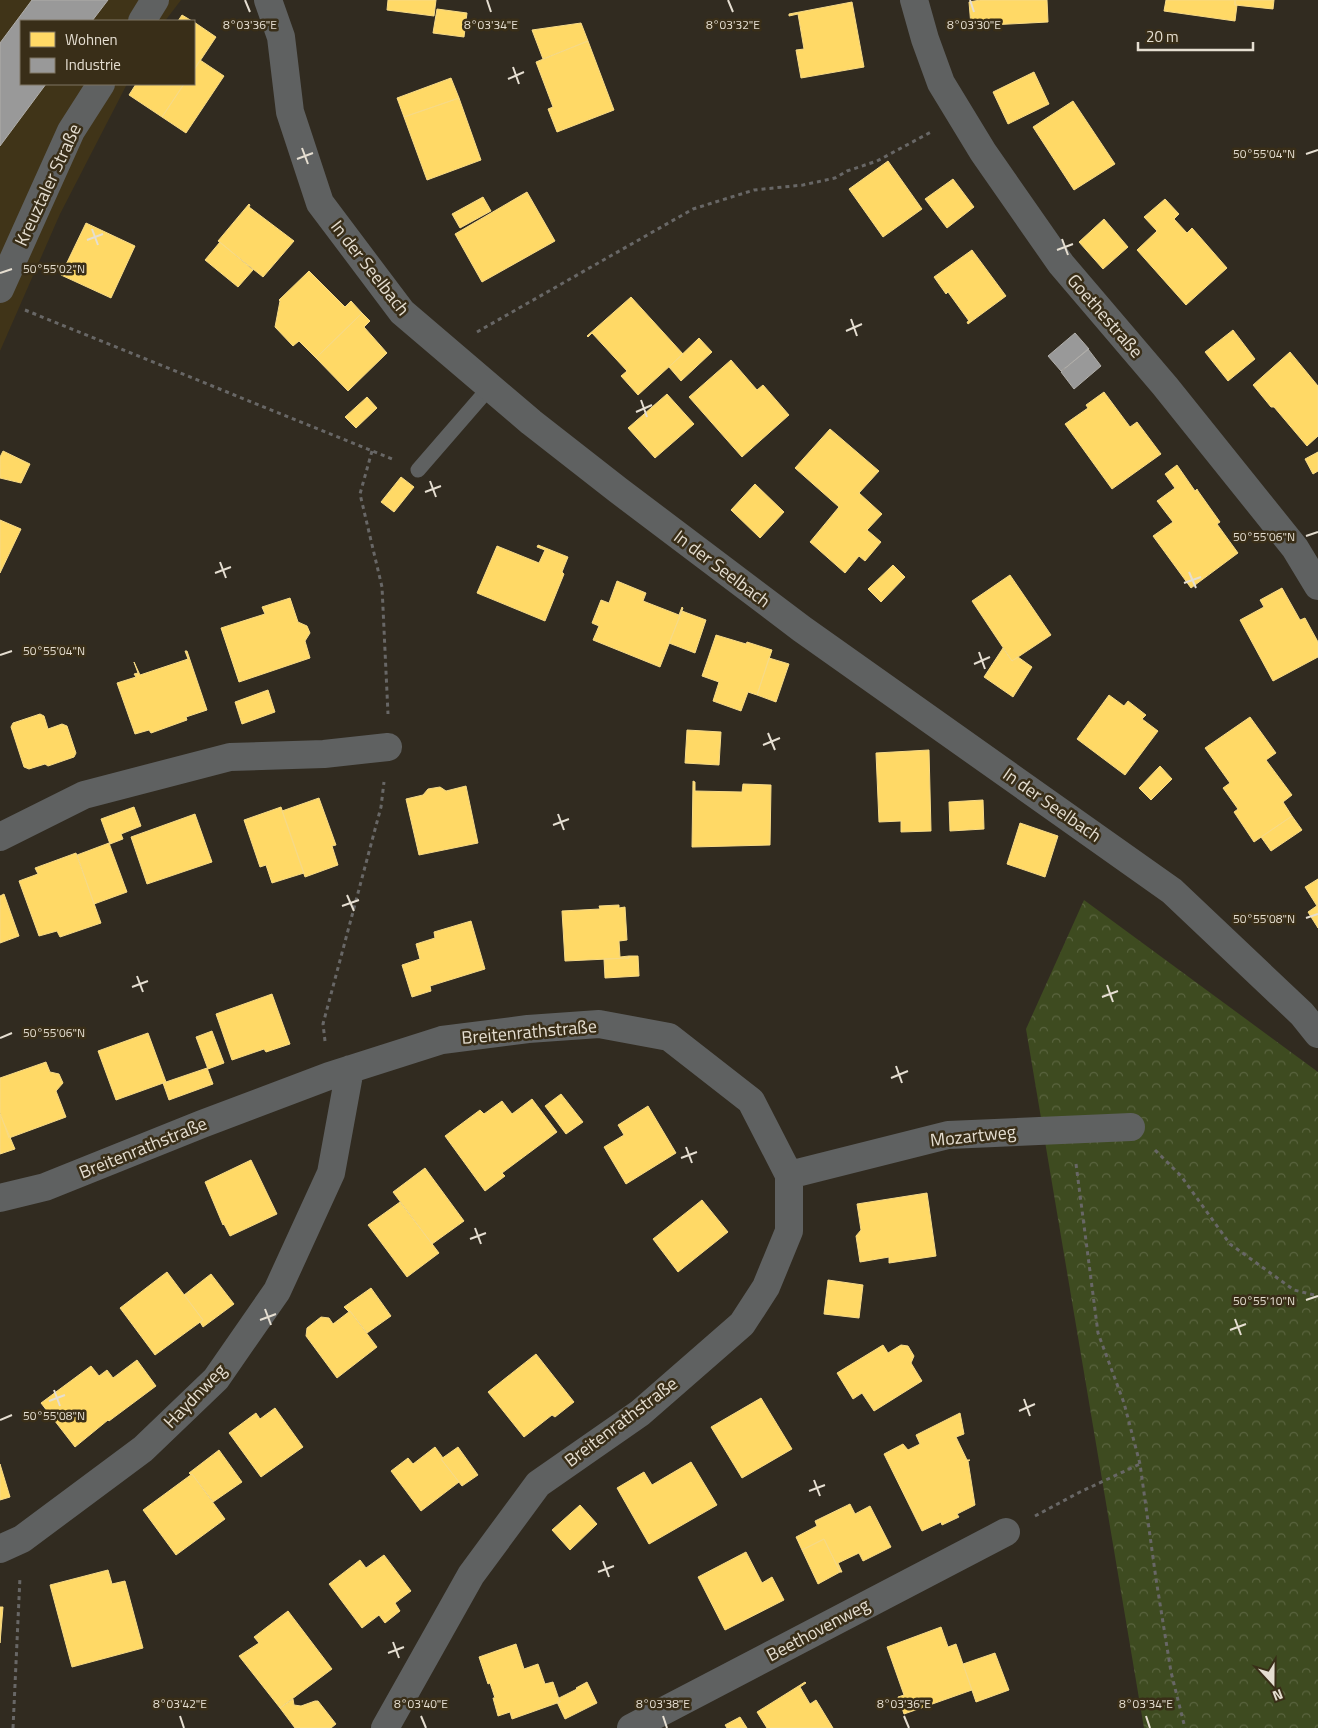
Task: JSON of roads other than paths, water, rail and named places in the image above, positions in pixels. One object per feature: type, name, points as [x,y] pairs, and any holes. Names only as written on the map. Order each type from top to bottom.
[{"type":"street","points":[[143,20],[155,0]]},
{"type":"street","name":"In der Seelbach","points":[[268,0],[281,37],[290,112],[320,203],[402,312],[490,387],[610,484],[802,629],[1172,891],[1302,1014],[1318,1034]]},
{"type":"street","name":"Goethestraße","points":[[914,0],[925,39],[941,83],[994,168],[1061,264],[1165,386],[1289,541],[1318,586]]},
{"type":"street","name":"Kreuztaler Straße","points":[[9,298],[71,131],[100,85]]},
{"type":"street","points":[[0,837],[84,795],[230,757],[324,754],[388,747]]},
{"type":"street","name":"Breitenrathstraße","points":[[0,1198],[45,1187],[202,1124],[350,1069],[442,1040],[528,1029],[598,1024],[669,1037],[750,1101],[789,1175],[789,1231],[766,1288],[742,1324],[640,1413],[538,1484],[471,1576],[385,1728]]},
{"type":"street","name":"Haydnweg","points":[[11,1544],[143,1449],[216,1379],[277,1292],[330,1173],[350,1069]]},
{"type":"street","name":"Mozartweg","points":[[789,1175],[948,1135],[1131,1126]]},
{"type":"street","name":"Beethovenweg","points":[[631,1728],[1006,1532]]},
{"type":"lane","points":[[418,470],[490,387]]}]
